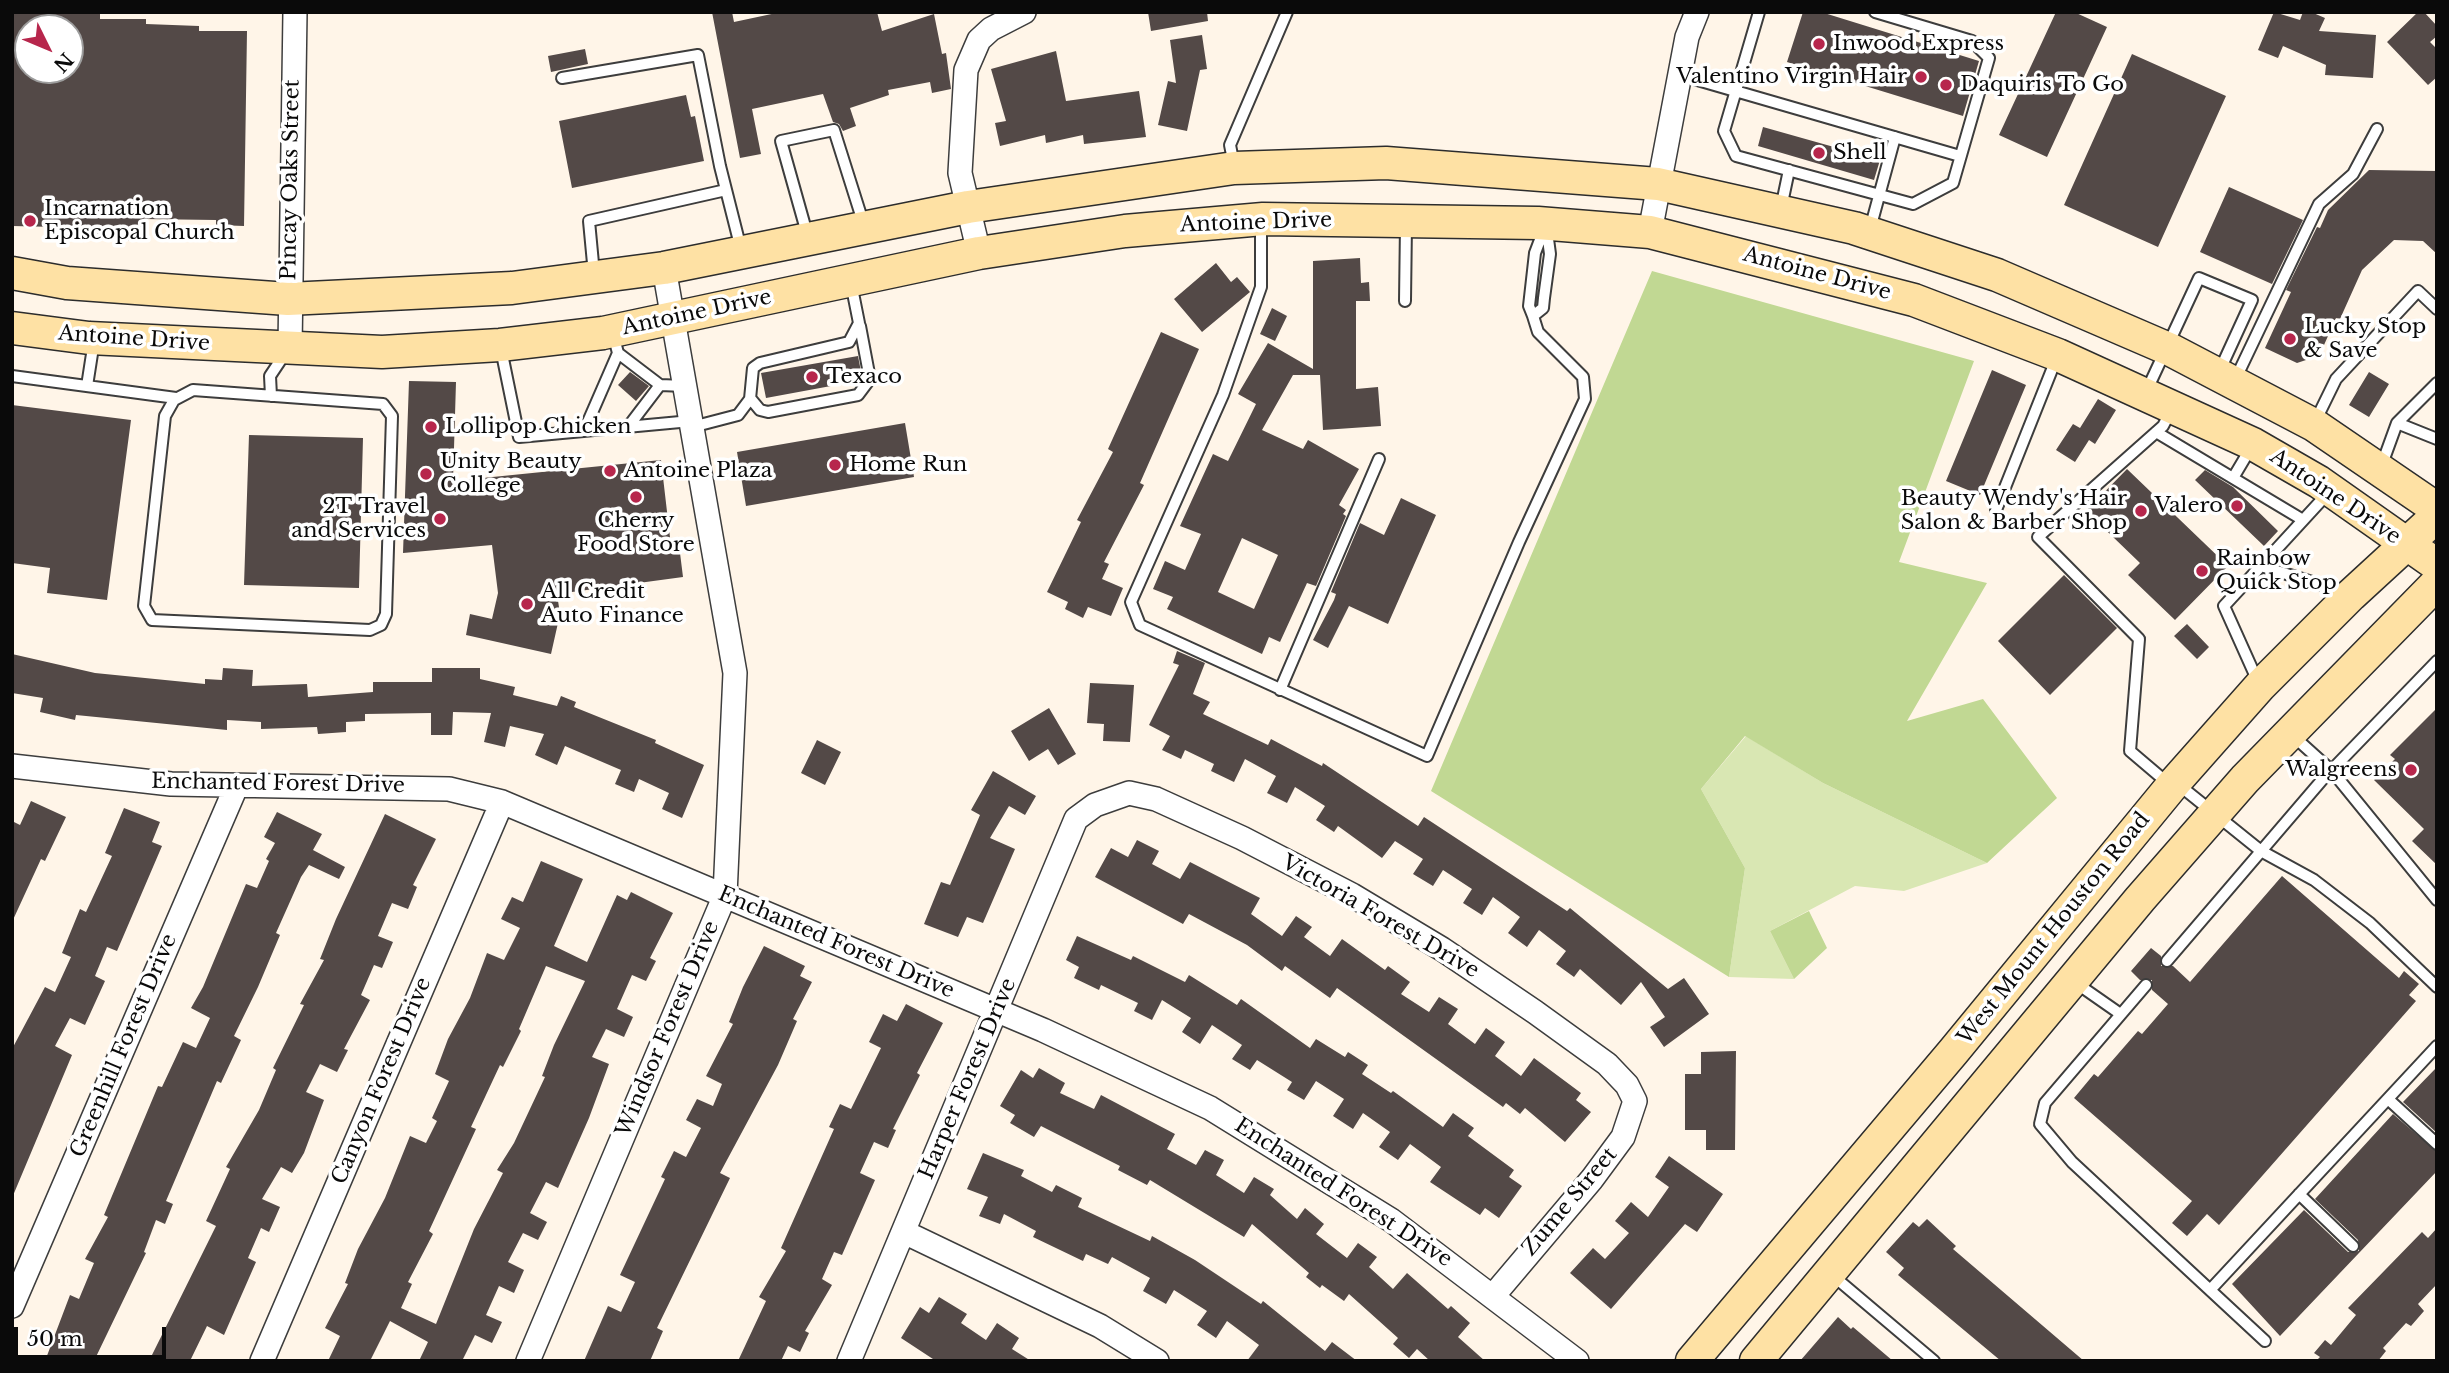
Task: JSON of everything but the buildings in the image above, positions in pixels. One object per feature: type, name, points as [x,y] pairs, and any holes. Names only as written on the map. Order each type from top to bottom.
[{"type":"main road","points":[[12,273],[67,283],[288,299],[512,288],[664,268],[968,207],[1249,167],[1386,163],[1658,184],[1869,233],[1997,275],[2166,348],[2226,378],[2314,425],[2437,509]]},
{"type":"main road","points":[[1249,167],[1261,219]]},
{"type":"main road","name":"Antoine Drive","points":[[12,328],[94,339],[382,352],[615,342],[673,317],[979,253],[1125,230],[1261,219],[1546,223],[1650,232],[1914,300],[2058,355],[2145,393],[2165,419],[2253,444],[2331,490],[2437,565]]},
{"type":"main road","name":"West Mount Houston Road","points":[[1692,1361],[1953,1052],[2173,784],[2260,686],[2351,595],[2437,516]]},
{"type":"main road","points":[[1756,1361],[2215,813],[2289,732],[2437,583]]},
{"type":"street","name":"Pincay Oaks Street","points":[[290,347],[288,299],[295,12]]},
{"type":"street","points":[[979,253],[960,173],[966,70],[990,19],[1024,12]]},
{"type":"street","points":[[1650,232],[1687,37],[1697,12]]},
{"type":"street","name":"Windsor Forest Drive","points":[[528,1361],[725,895],[735,673],[664,268]]},
{"type":"street","name":"Enchanted Forest Drive","points":[[12,766],[171,784],[236,787],[403,786],[449,789],[502,802],[997,1011],[1132,1070],[1210,1108],[1391,1220],[1577,1361]]},
{"type":"street","name":"Greenhill Forest Drive","points":[[12,1306],[236,787]]},
{"type":"street","name":"Victoria Forest Drive","points":[[1095,805],[1129,793],[1156,799],[1242,838],[1352,895],[1442,949],[1608,1065],[1627,1085],[1635,1101]]},
{"type":"street","name":"Canyon Forest Drive","points":[[262,1361],[502,802]]},
{"type":"street","name":"Harper Forest Drive","points":[[849,1361],[1076,818],[1095,805]]},
{"type":"street","name":"Zume Street","points":[[1493,1296],[1600,1169],[1623,1137],[1635,1101]]},
{"type":"street","points":[[904,1232],[1100,1326],[1157,1361]]},
{"type":"lane","points":[[1249,167],[1230,145],[1287,12]]},
{"type":"lane","points":[[1759,12],[1724,131],[1736,156],[1913,204],[1952,183],[1989,58],[1972,41],[1875,12]]},
{"type":"lane","points":[[562,78],[698,55],[726,190],[742,252]]},
{"type":"lane","points":[[1680,75],[1960,156]]},
{"type":"lane","points":[[2226,378],[2319,204],[2353,174],[2377,129]]},
{"type":"lane","points":[[809,238],[781,141],[834,130],[864,228]]},
{"type":"lane","points":[[1869,233],[1895,137]]},
{"type":"lane","points":[[1780,211],[1789,170]]},
{"type":"lane","points":[[595,277],[589,221],[726,190]]},
{"type":"lane","points":[[1261,219],[1261,287],[1223,395],[1131,602],[1140,625],[1427,756],[1518,542],[1584,399],[1583,377],[1538,332],[1534,316],[1543,308],[1550,254],[1546,223]]},
{"type":"lane","points":[[1405,301],[1406,221]]},
{"type":"lane","points":[[2145,393],[2199,278],[2252,300],[2226,378]]},
{"type":"lane","points":[[750,398],[760,410],[768,412],[858,395],[870,379],[850,280]]},
{"type":"lane","points":[[2314,425],[2336,379],[2418,291],[2437,309]]},
{"type":"lane","points":[[500,345],[519,437],[691,424],[737,415],[750,398],[753,368],[760,363],[849,342],[859,323]]},
{"type":"lane","points":[[87,386],[94,339]]},
{"type":"lane","points":[[584,431],[615,342],[660,384],[684,386]]},
{"type":"lane","points":[[271,396],[270,376],[290,347]]},
{"type":"lane","points":[[1996,510],[2058,355]]},
{"type":"lane","points":[[12,376],[176,398],[193,390],[383,404],[392,416],[386,614],[382,625],[370,630],[152,620],[144,606],[165,416],[176,398]]},
{"type":"lane","points":[[2380,470],[2397,423],[2437,383]]},
{"type":"lane","points":[[628,427],[660,384]]},
{"type":"lane","points":[[2304,520],[2233,478],[2165,419],[2038,537],[2139,639],[2130,751],[2215,813],[2260,850],[2314,880],[2370,923],[2437,987]]},
{"type":"lane","points":[[2397,423],[2437,439]]},
{"type":"lane","points":[[2233,478],[2253,444]]},
{"type":"lane","points":[[1280,690],[1378,459]]},
{"type":"lane","points":[[2260,686],[2224,606],[2331,490]]},
{"type":"lane","points":[[2261,566],[2351,595]]},
{"type":"lane","points":[[2167,961],[2260,850],[2437,661]]},
{"type":"lane","points":[[2289,732],[2332,771],[2437,900]]},
{"type":"lane","points":[[2073,981],[2119,1013]]},
{"type":"lane","points":[[2146,985],[2119,1013],[2045,1103],[2040,1124],[2072,1162],[2265,1341]]},
{"type":"lane","points":[[2211,1289],[2437,1046]]},
{"type":"lane","points":[[2388,1099],[2437,1144]]},
{"type":"lane","points":[[2299,1194],[2353,1246]]},
{"type":"lane","points":[[1829,1272],[1934,1361]]},
{"type":"green space","points":[[1652,271],[1974,361],[1899,562],[1987,583],[1907,721],[1983,699],[2057,798],[1987,863],[1823,783],[1745,736],[1701,789],[1745,868],[1729,977],[1431,791]]},
{"type":"green space","points":[[1746,736],[1823,783],[1987,863],[1904,891],[1855,886],[1770,931],[1794,979],[1729,977],[1745,868],[1701,789]]},
{"type":"green space","points":[[1809,911],[1827,948],[1794,979],[1770,931]]},
{"type":"place","name":"Inwood Express","points":[[1819,44]]},
{"type":"place","name":"Valentino Virgin Hair","points":[[1921,77]]},
{"type":"place","name":"Daquiris To Go","points":[[1946,85]]},
{"type":"place","name":"Shell","points":[[1819,153]]},
{"type":"place","name":"Incarnation Episcopal Church","points":[[30,221]]},
{"type":"place","name":"Lucky Stop & Save","points":[[2290,339]]},
{"type":"place","name":"Texaco","points":[[812,377]]},
{"type":"place","name":"Lollipop Chicken","points":[[431,427]]},
{"type":"place","name":"Home Run","points":[[835,465]]},
{"type":"place","name":"Antoine Plaza","points":[[610,471]]},
{"type":"place","name":"Unity Beauty College","points":[[426,474]]},
{"type":"place","name":"Cherry Food Store","points":[[636,497]]},
{"type":"place","name":"Valero","points":[[2237,506]]},
{"type":"place","name":"Beauty Wendy's Hair Salon & Barber Shop","points":[[2141,511]]},
{"type":"place","name":"2T Travel and Services","points":[[440,519]]},
{"type":"place","name":"Rainbow Quick Stop","points":[[2202,571]]},
{"type":"place","name":"All Credit Auto Finance","points":[[527,604]]},
{"type":"place","name":"Walgreens","points":[[2411,770]]}]
